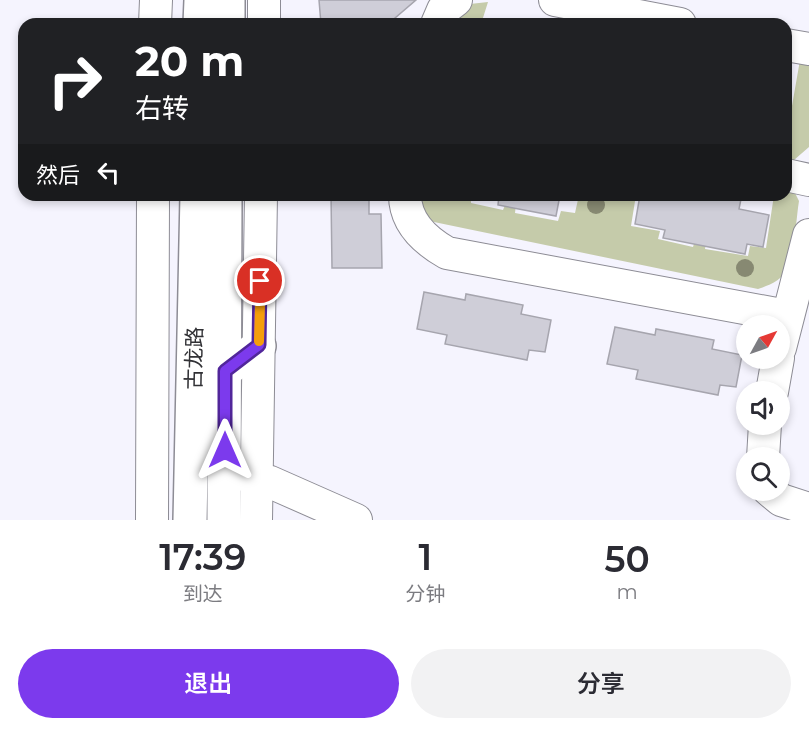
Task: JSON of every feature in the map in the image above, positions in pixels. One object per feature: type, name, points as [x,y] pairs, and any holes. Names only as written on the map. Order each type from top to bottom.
[{"type":"main road","points":[[200,18],[201,0]]},
{"type":"main road","points":[[228,0],[228,18]]},
{"type":"main road","name":"古龙路","points":[[190,520],[197,201]]},
{"type":"main road","name":"古龙路","points":[[224,520],[225,201]]},
{"type":"main road","points":[[225,371],[259,345]]},
{"type":"street","points":[[155,18],[156,0]]},
{"type":"street","points":[[264,0],[264,18]]},
{"type":"street","points":[[440,18],[443,10],[456,0]]},
{"type":"street","points":[[555,0],[649,18]]},
{"type":"street","points":[[792,46],[809,49]]},
{"type":"street","points":[[792,176],[809,180]]},
{"type":"street","points":[[152,520],[153,201]]},
{"type":"street","points":[[256,520],[261,201]]},
{"type":"street","points":[[406,201],[408,217],[433,245],[447,253],[782,315]]},
{"type":"street","points":[[787,315],[809,235]]},
{"type":"street","points":[[225,470],[270,482],[356,520]]},
{"type":"street","points":[[784,501],[809,508]]},
{"type":"green space","points":[[488,2],[483,18],[455,18],[470,4]]},
{"type":"green space","points":[[800,60],[809,61],[809,147],[792,160],[792,106]]},
{"type":"green space","points":[[792,191],[799,201],[794,244],[786,272],[771,284],[758,289],[434,222],[421,216],[415,201],[471,201],[471,203],[503,210],[506,203],[516,204],[515,213],[558,221],[561,211],[575,213],[578,201],[635,201],[631,226],[660,231],[658,239],[693,247],[696,237],[707,239],[705,249],[748,256],[750,246],[766,248],[773,201],[792,201]]},
{"type":"building","points":[[319,0],[416,0],[395,18],[320,18]]},
{"type":"building","points":[[331,201],[369,201],[369,214],[381,214],[382,268],[332,268]]},
{"type":"building","points":[[498,201],[559,201],[556,216],[498,205]]},
{"type":"building","points":[[639,201],[741,201],[739,209],[769,215],[763,247],[747,244],[745,254],[663,238],[665,230],[635,224]]},
{"type":"building","points":[[424,292],[465,300],[466,294],[523,305],[521,314],[551,320],[545,352],[529,350],[527,360],[445,344],[447,335],[417,329]]},
{"type":"building","points":[[615,327],[655,335],[656,329],[714,340],[712,349],[736,354],[736,369],[739,369],[736,387],[720,385],[718,395],[636,379],[638,370],[607,364]]},
{"type":"slow traffic","points":[[259,341],[260,303]]},
{"type":"route","points":[[225,450],[225,371],[259,345],[260,281]]}]
